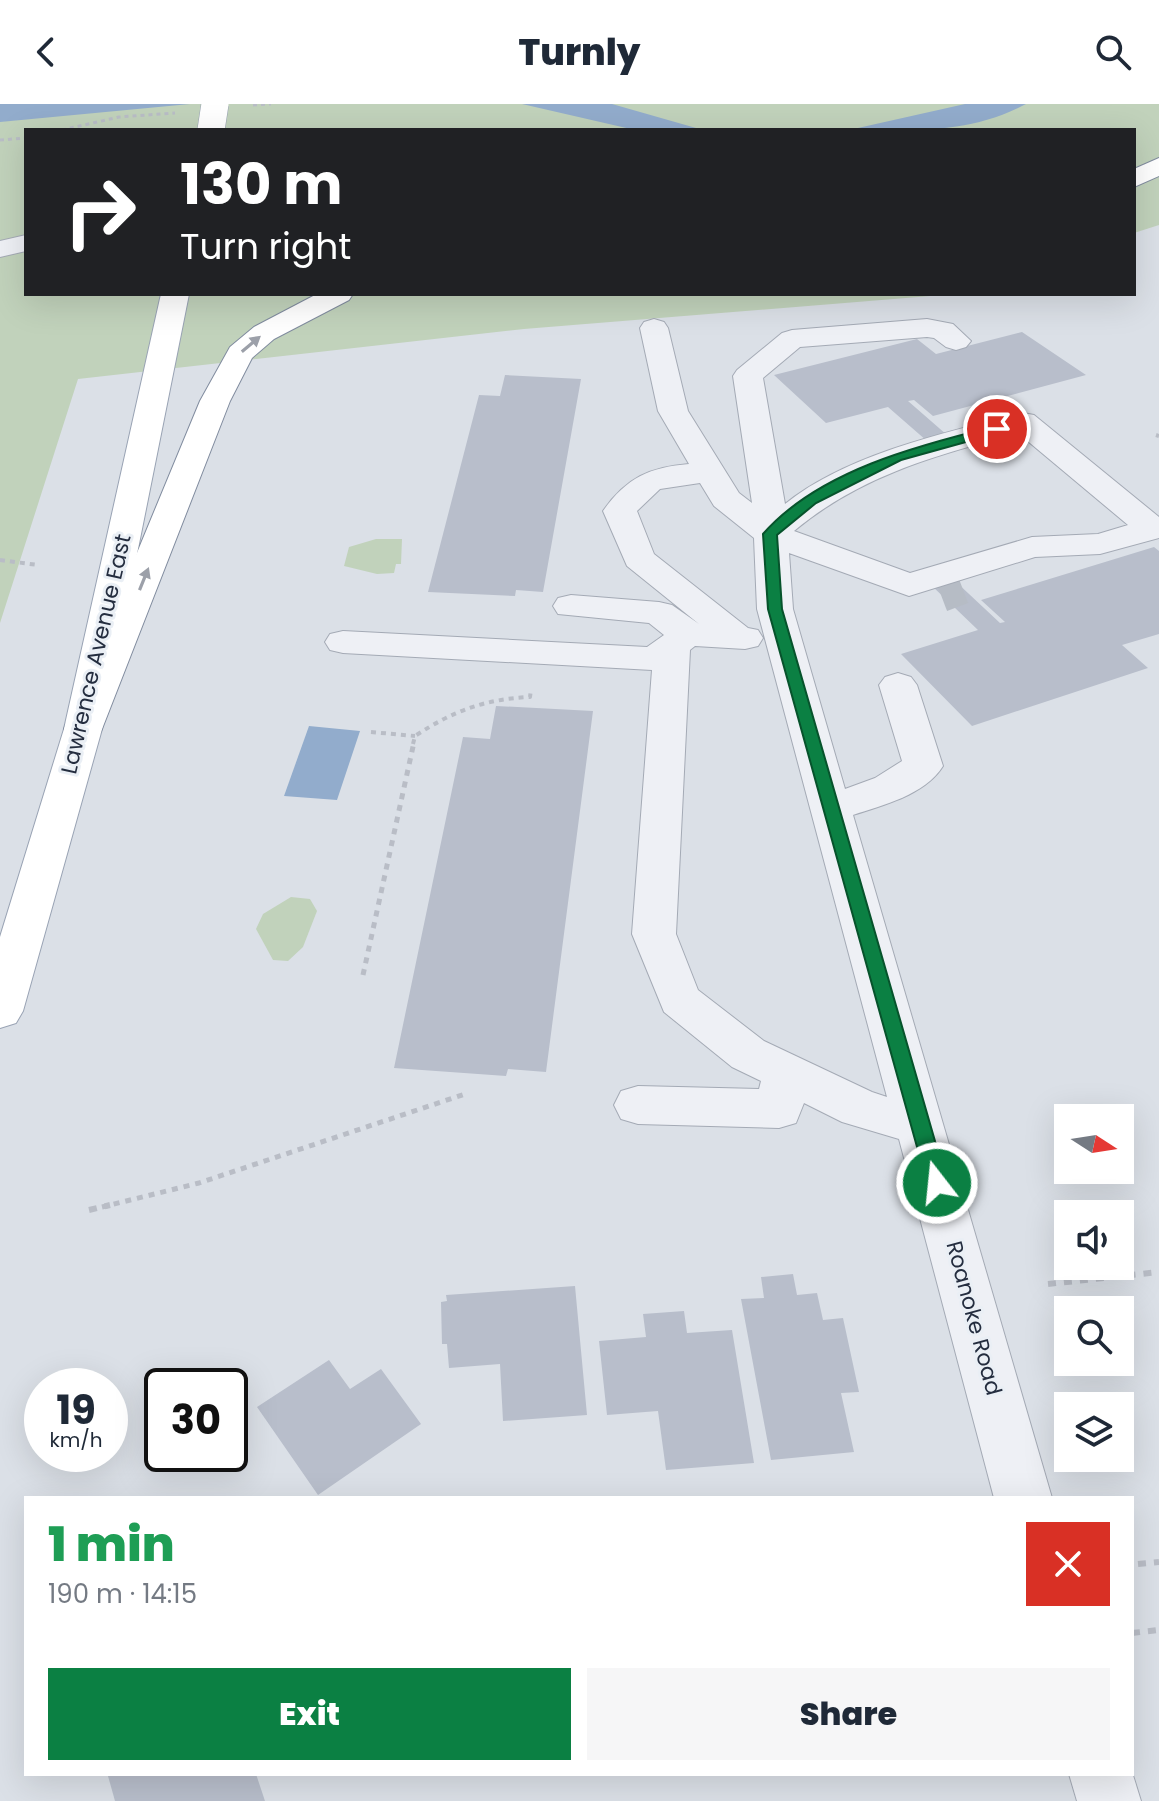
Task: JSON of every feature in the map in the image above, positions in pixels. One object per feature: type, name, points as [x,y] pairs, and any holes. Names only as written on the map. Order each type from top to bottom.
[{"type":"main road","points":[[211,128],[215,104]]},
{"type":"main road","points":[[1136,178],[1159,166]]},
{"type":"main road","name":"Lawrence Avenue East","points":[[0,1011],[83,729],[175,296]]},
{"type":"main road","points":[[83,729],[215,401],[240,353],[264,333],[335,296]]},
{"type":"street","points":[[0,249],[24,243]]},
{"type":"street","points":[[654,328],[673,411],[726,499],[770,534],[937,589],[977,582],[1008,554]]},
{"type":"street","name":"Roanoke Road","points":[[956,341],[943,330],[927,328],[792,339],[748,376],[768,490],[775,609],[1022,1496]]},
{"type":"street","points":[[770,534],[811,500],[897,457],[1023,422],[1153,529],[1100,544],[1032,547],[1008,554],[937,589]]},
{"type":"street","points":[[709,472],[650,479],[633,492],[620,511],[639,559],[736,636]]},
{"type":"street","points":[[571,606],[659,613],[680,641],[654,934],[680,1000],[748,1054],[859,1108],[921,1126]]},
{"type":"street","points":[[343,642],[655,659],[680,641],[736,636],[786,648]]},
{"type":"street","points":[[832,808],[889,788],[923,766],[898,685]]},
{"type":"street","points":[[638,1105],[779,1109],[786,1073]]},
{"type":"street","points":[[1102,1776],[1109,1801]]},
{"type":"path","points":[[247,105],[271,104]]},
{"type":"path","points":[[71,128],[119,117],[176,113]]},
{"type":"path","points":[[0,140],[24,138]]},
{"type":"path","points":[[0,560],[38,565]]},
{"type":"path","points":[[371,732],[415,736],[448,714],[488,699],[530,697],[535,652]]},
{"type":"path","points":[[363,975],[415,736]]},
{"type":"path","points":[[89,1210],[199,1183],[468,1093]]},
{"type":"path","points":[[1048,1284],[1159,1272]]},
{"type":"path","points":[[1138,1564],[1159,1562]]},
{"type":"path","points":[[1134,1633],[1159,1630]]},
{"type":"green space","points":[[0,104],[1159,104],[1159,225],[1136,232],[1136,128],[24,128],[24,296],[930,296],[524,329],[78,379],[0,623]]},
{"type":"green space","points":[[376,539],[402,539],[401,564],[396,564],[394,573],[377,574],[344,566],[349,547]]},
{"type":"green space","points":[[291,897],[310,899],[317,911],[303,947],[288,961],[273,960],[256,929],[263,914]]},
{"type":"water","points":[[0,104],[190,104],[0,122]]},
{"type":"water","points":[[522,104],[612,104],[696,128],[626,128]]},
{"type":"water","points":[[965,104],[1026,104],[1004,114],[961,126],[858,128]]},
{"type":"water","points":[[309,726],[360,731],[337,800],[284,796]]},
{"type":"building","points":[[1022,332],[1086,375],[933,416],[914,400],[908,401],[947,435],[927,441],[888,407],[826,423],[774,375],[917,339],[936,354]]},
{"type":"building","points":[[505,375],[581,379],[543,592],[516,590],[515,596],[428,592],[479,395],[500,396]]},
{"type":"building","points":[[1154,547],[1159,551],[1159,634],[1122,645],[1148,668],[972,726],[901,654],[978,630],[931,585],[953,579],[1000,623],[1005,622],[981,600]]},
{"type":"building","points":[[496,706],[593,711],[546,1072],[508,1069],[506,1076],[394,1068],[463,737],[490,739]]},
{"type":"building","points":[[793,1274],[797,1295],[817,1293],[823,1320],[843,1318],[859,1392],[841,1393],[854,1452],[771,1460],[741,1299],[764,1298],[761,1277]]},
{"type":"building","points":[[575,1286],[587,1415],[503,1421],[500,1364],[449,1368],[447,1344],[442,1344],[441,1302],[447,1301],[446,1295]]},
{"type":"building","points":[[684,1311],[687,1333],[732,1330],[754,1463],[666,1470],[658,1411],[607,1415],[599,1341],[646,1337],[643,1314]]},
{"type":"building","points":[[329,1360],[350,1389],[381,1369],[421,1424],[318,1495],[257,1407]]},
{"type":"building","points":[[108,1776],[257,1776],[265,1801],[115,1801]]},
{"type":"tunnel","points":[[941,595],[962,587]]},
{"type":"route","points":[[937,1183],[775,609],[770,534],[811,500],[897,457],[997,429]]}]
